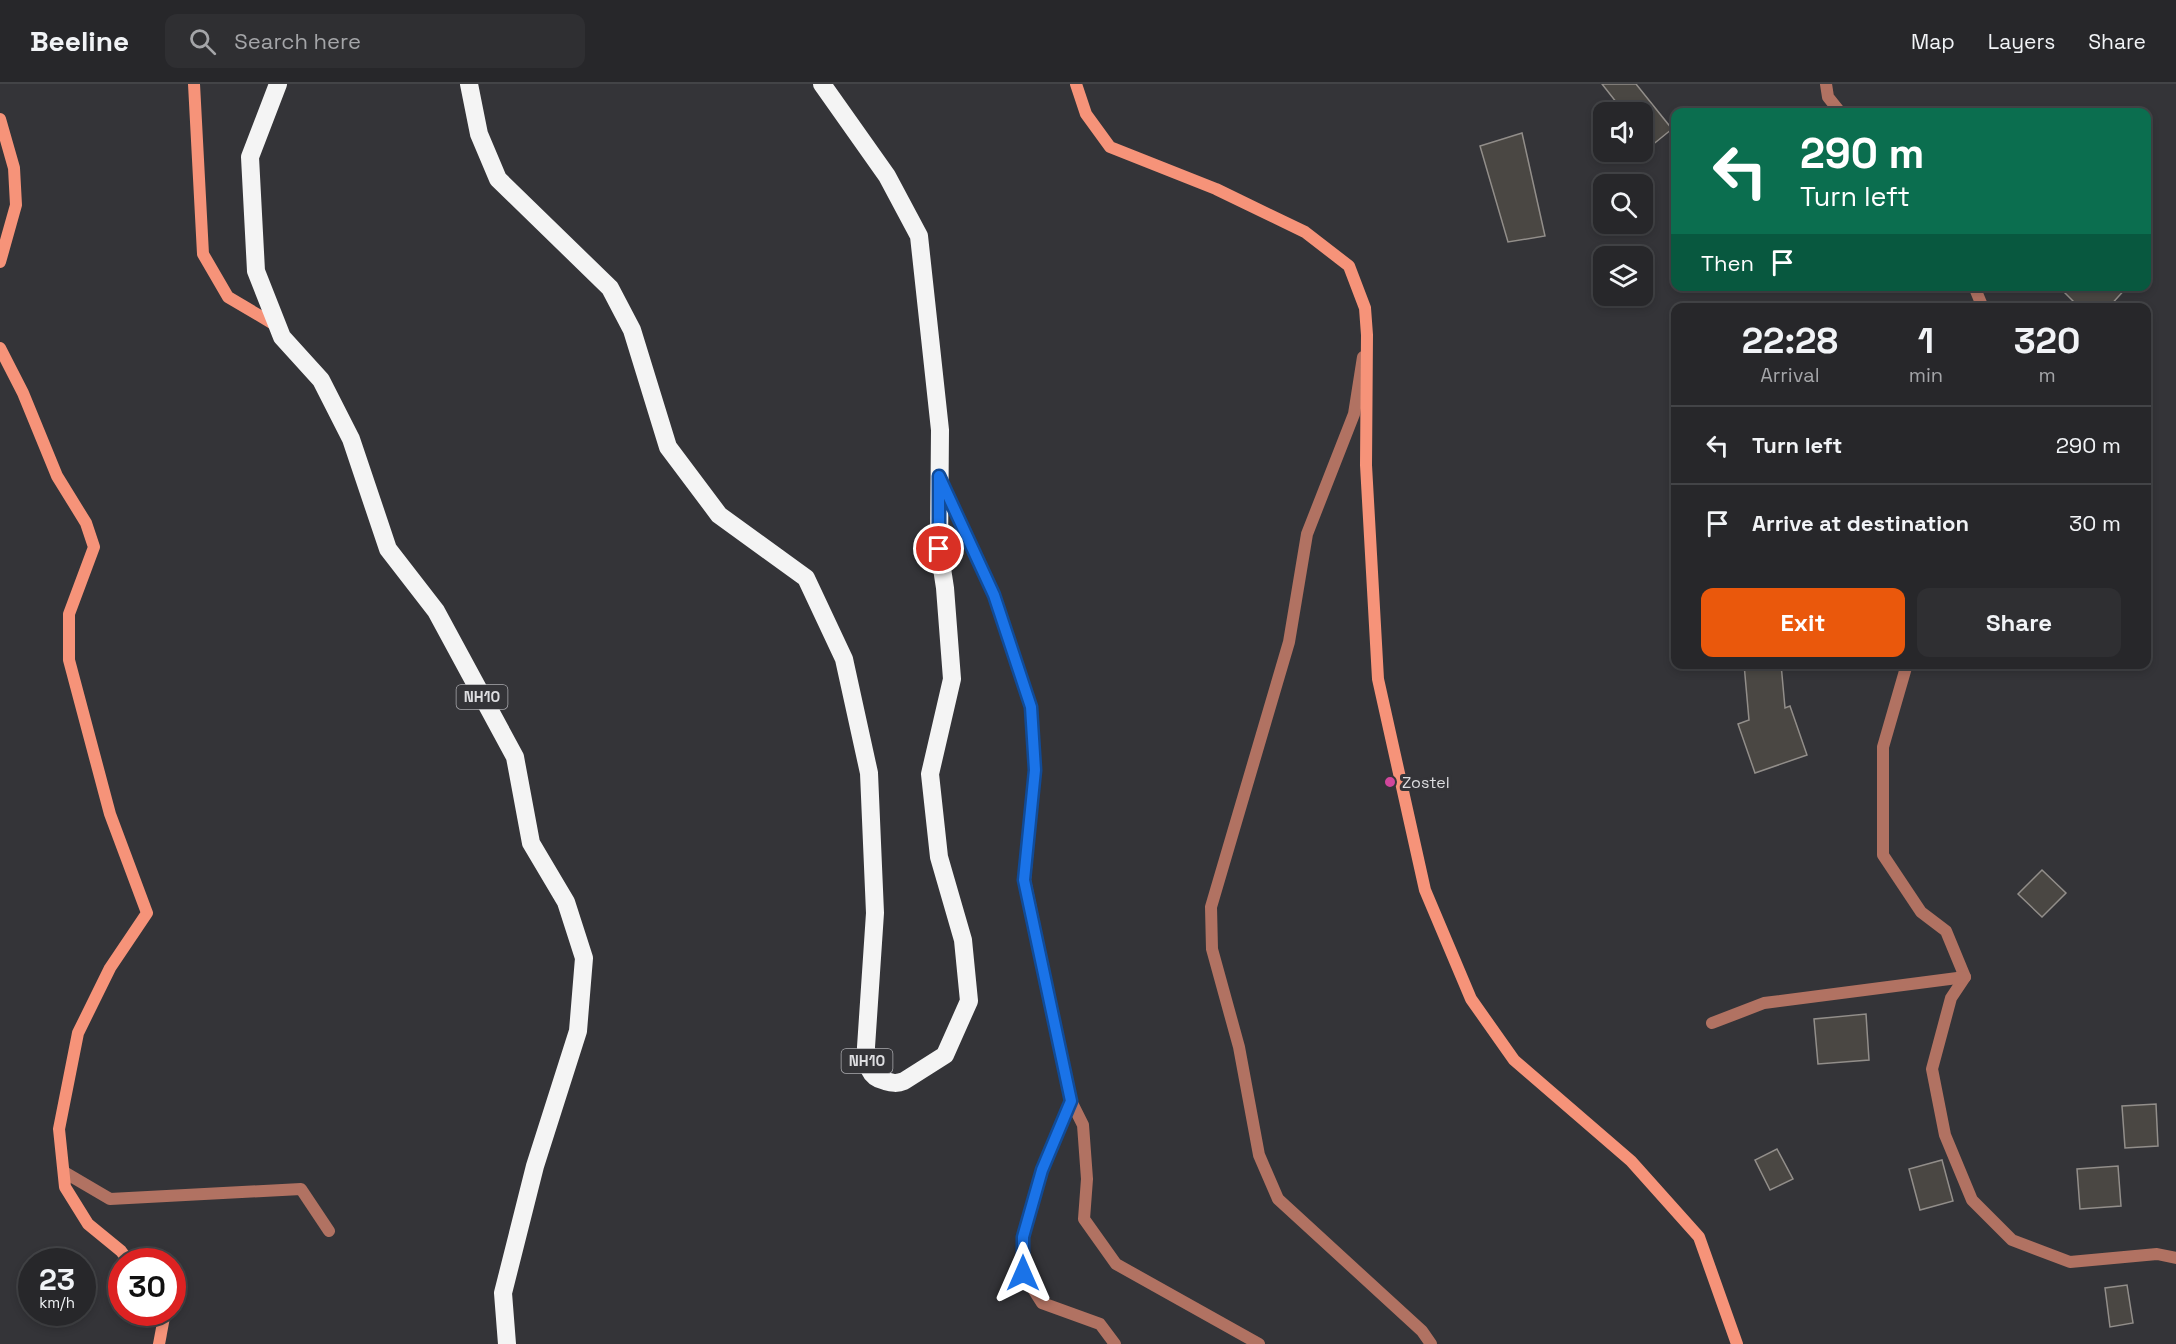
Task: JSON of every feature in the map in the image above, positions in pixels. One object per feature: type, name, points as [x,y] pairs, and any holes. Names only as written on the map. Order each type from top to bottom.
[{"type":"highway","name":"NH10","points":[[279,84],[250,157],[256,271],[282,337],[321,380],[351,440],[388,549],[436,611],[515,757],[531,843],[566,902],[584,958],[578,1031],[535,1166],[503,1293],[507,1344]]},
{"type":"highway","name":"NH10","points":[[469,84],[479,134],[498,179],[610,288],[632,330],[668,447],[719,515],[806,578],[844,658],[869,773],[875,913],[866,1047],[867,1064],[870,1072],[877,1079],[897,1084],[945,1055],[969,1001],[963,940],[939,857],[930,774],[952,679],[945,588],[939,549],[940,430],[920,236],[887,176],[822,84]]},
{"type":"main road","points":[[194,84],[203,254],[228,297],[277,326]]},
{"type":"main road","points":[[1076,84],[1086,114],[1110,147],[1216,189],[1305,232],[1350,266],[1365,308],[1367,335],[1366,465],[1378,680],[1425,890],[1471,999],[1514,1060],[1631,1161],[1699,1237],[1737,1344]]},
{"type":"main road","points":[[0,119],[14,168],[16,205],[0,262]]},
{"type":"main road","points":[[0,348],[23,393],[57,476],[86,523],[94,547],[69,614],[69,660],[110,814],[147,913],[110,968],[78,1033],[59,1129],[65,1187],[88,1224],[117,1248]]},
{"type":"main road","points":[[159,1344],[162,1326]]},
{"type":"street","points":[[1826,84],[1828,97],[1837,108]]},
{"type":"street","points":[[1367,335],[1354,414],[1307,534],[1289,642],[1210,907],[1212,949],[1239,1047],[1259,1155],[1278,1199],[1422,1331],[1431,1344]]},
{"type":"street","points":[[939,476],[994,595],[1031,707],[1035,770],[1024,880],[1071,1101],[1083,1125],[1087,1179],[1084,1219],[1116,1264],[1259,1344]]},
{"type":"street","points":[[1906,669],[1883,747],[1883,855],[1921,912],[1946,931],[1965,976]]},
{"type":"street","points":[[1712,1023],[1764,1003],[1965,976]]},
{"type":"street","points":[[1965,976],[1951,998],[1932,1069],[1945,1135],[1972,1200],[2012,1240],[2070,1262],[2157,1254],[2176,1258]]},
{"type":"street","points":[[1071,1101],[1042,1170],[1023,1237],[1023,1273],[1042,1303],[1100,1324],[1115,1344]]},
{"type":"street","points":[[64,1172],[110,1199],[301,1189],[328,1231]]},
{"type":"building","points":[[1602,84],[1636,84],[1650,102],[1616,102]]},
{"type":"building","points":[[1653,105],[1671,128],[1653,144]]},
{"type":"building","points":[[1522,133],[1545,236],[1508,242],[1480,146]]},
{"type":"building","points":[[2063,291],[2123,291],[2113,303],[2075,303]]},
{"type":"building","points":[[1744,669],[1781,669],[1785,708],[1790,706],[1807,755],[1755,773],[1738,724],[1749,720]]},
{"type":"building","points":[[2042,870],[2066,893],[2042,917],[2018,894]]},
{"type":"building","points":[[1866,1014],[1869,1060],[1818,1064],[1814,1019]]},
{"type":"building","points":[[2156,1104],[2158,1146],[2125,1148],[2122,1106]]},
{"type":"building","points":[[1777,1149],[1793,1179],[1770,1190],[1755,1160]]},
{"type":"building","points":[[1942,1160],[1953,1201],[1920,1210],[1909,1169]]},
{"type":"building","points":[[2118,1166],[2121,1206],[2080,1209],[2077,1169]]},
{"type":"building","points":[[2127,1285],[2133,1323],[2110,1327],[2105,1288]]},
{"type":"place","name":"Zostel","points":[[1390,782]]},
{"type":"route","points":[[939,549],[939,476],[994,595],[1031,707],[1035,770],[1024,880],[1071,1101],[1042,1170],[1023,1237],[1023,1273]]}]
